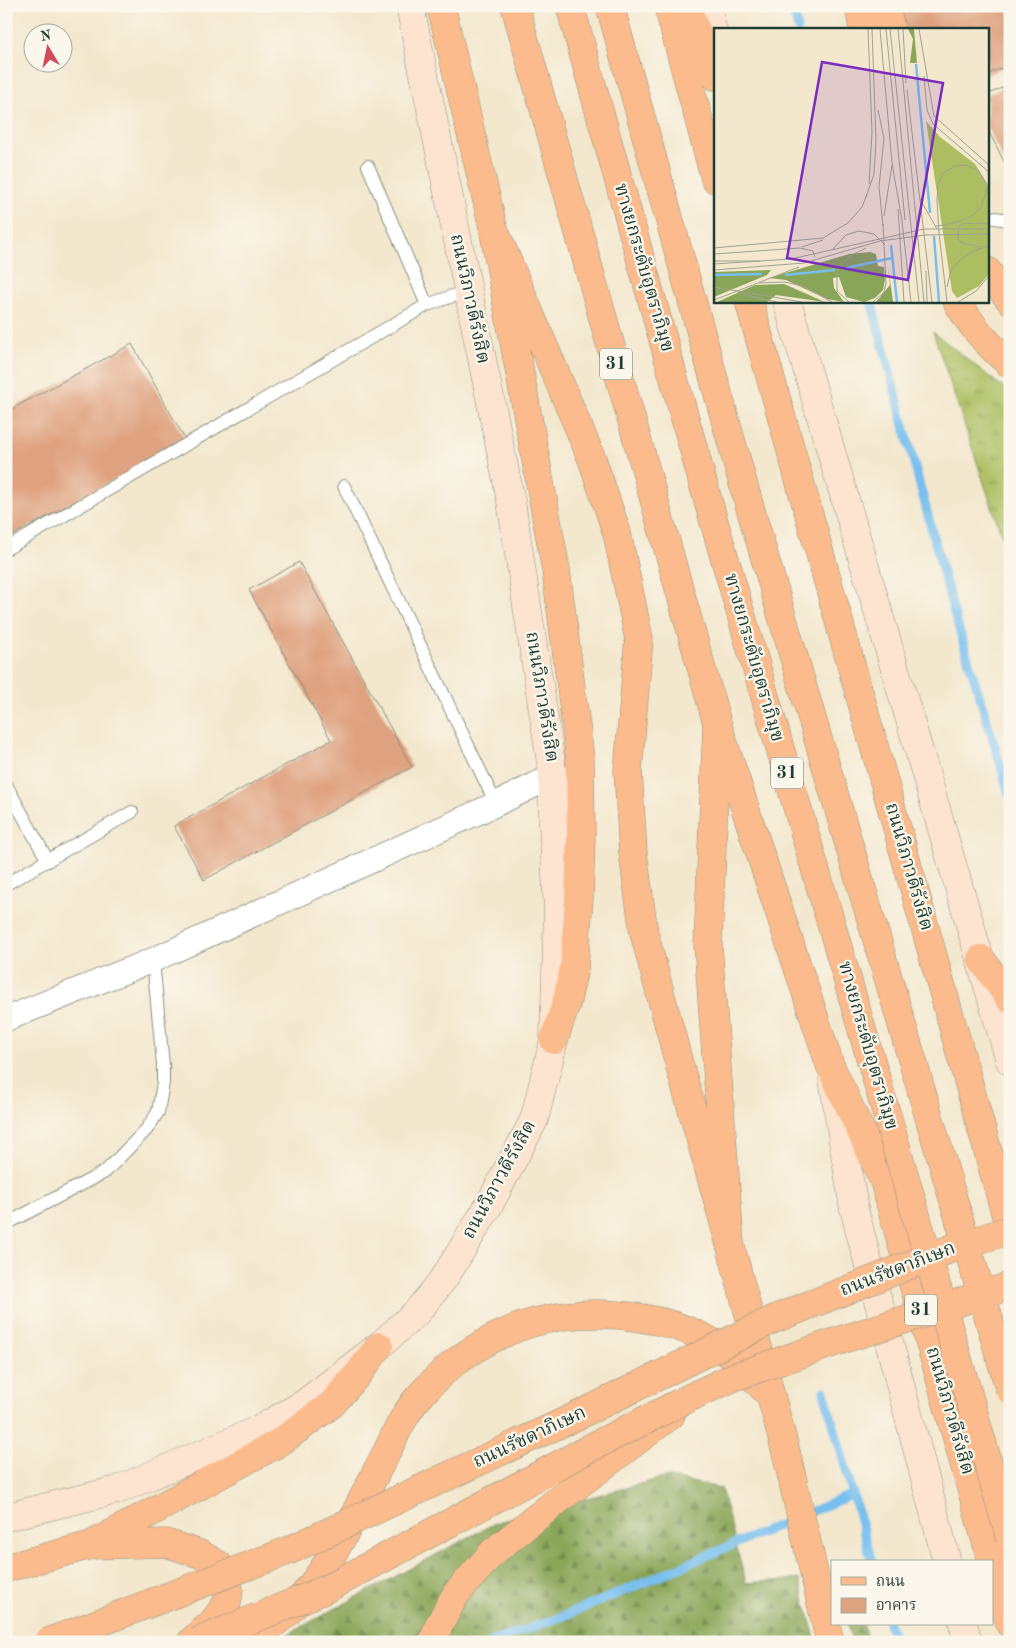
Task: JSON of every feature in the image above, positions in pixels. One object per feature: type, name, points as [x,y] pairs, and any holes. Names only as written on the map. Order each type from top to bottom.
[{"type":"main road","name":"ถนนวิภาวดีรังสิต","points":[[6,1517],[117,1490],[260,1429],[305,1403],[379,1346],[417,1312],[445,1277],[489,1205],[534,1120],[554,1040],[558,910],[553,824],[554,776],[511,501],[410,6]]},
{"type":"main road","points":[[441,6],[493,227],[556,570],[580,758],[580,899],[574,968],[566,1004],[554,1040]]},
{"type":"main road","name":"ถนนวิภาวดีรังสิต","points":[[515,6],[717,722],[830,1065],[884,1181],[991,1560]]},
{"type":"main road","name":"ทางยกระดับอุตราภิมุข","points":[[570,6],[713,520],[1010,1538]]},
{"type":"main road","name":"ทางยกระดับอุตราภิมุข","points":[[610,6],[744,488],[1010,1390]]},
{"type":"main road","points":[[668,6],[714,175]]},
{"type":"main road","points":[[686,6],[714,74]]},
{"type":"main road","points":[[706,6],[714,36]]},
{"type":"main road","points":[[859,6],[864,28]]},
{"type":"main road","points":[[885,6],[891,28]]},
{"type":"main road","points":[[493,227],[592,459],[617,533],[639,639],[628,771],[633,853],[644,933],[772,1397],[828,1632]]},
{"type":"main road","points":[[988,272],[1010,300]]},
{"type":"main road","name":"ถนนวิภาวดีรังสิต","points":[[749,302],[1010,1230]]},
{"type":"main road","points":[[787,302],[1010,1061]]},
{"type":"main road","points":[[958,302],[965,316],[989,344],[1010,364]]},
{"type":"main road","points":[[717,722],[708,945],[730,1244]]},
{"type":"main road","points":[[981,959],[1010,999]]},
{"type":"main road","name":"ถนนวิภาวดีรังสิต","points":[[830,1065],[854,1209],[946,1560]]},
{"type":"main road","name":"ถนนรัชดาภิเษก","points":[[48,1642],[290,1550],[582,1413],[774,1319],[955,1247],[1010,1230]]},
{"type":"main road","name":"ถนนรัชดาภิเษก","points":[[197,1642],[324,1590],[526,1482],[734,1377],[841,1340],[1010,1286]]},
{"type":"main road","points":[[244,1642],[290,1610],[312,1584],[330,1558],[401,1424],[418,1398],[444,1370],[470,1351],[507,1332],[548,1318],[589,1314],[631,1316],[668,1323],[704,1337],[733,1357],[772,1397]]},
{"type":"main road","points":[[92,1545],[280,1442],[332,1404],[379,1346]]},
{"type":"main road","points":[[433,1642],[439,1625],[456,1594],[493,1552],[697,1394]]},
{"type":"main road","points":[[6,1568],[92,1545],[166,1543],[200,1554],[219,1565],[229,1589],[227,1603],[214,1621],[191,1642]]},
{"type":"main road","name":"ถนนวิภาวดีรังสิต","points":[[994,1569],[1010,1624]]},
{"type":"main road","points":[[964,1626],[968,1642]]},
{"type":"street","points":[[6,1018],[152,960],[554,776]]},
{"type":"lane","points":[[368,166],[427,305]]},
{"type":"lane","points":[[988,217],[1010,220]]},
{"type":"lane","points":[[6,549],[427,305],[467,290]]},
{"type":"lane","points":[[344,486],[496,804]]},
{"type":"lane","points":[[6,785],[48,861]]},
{"type":"lane","points":[[6,884],[132,812]]},
{"type":"lane","points":[[6,1224],[105,1172],[147,1129],[158,1112],[163,1083],[163,1065],[152,960]]},
{"type":"green space","points":[[933,332],[1010,393],[1010,560]]},
{"type":"green space","points":[[666,1477],[721,1488],[746,1583],[799,1579],[816,1642],[273,1642],[497,1522]]},
{"type":"green space","points":[[848,1626],[864,1626],[868,1642],[852,1642]]},
{"type":"building","points":[[897,6],[1010,6],[1010,64],[988,75],[988,28],[905,28]]},
{"type":"building","points":[[1010,84],[1010,173],[988,130],[988,95]]},
{"type":"building","points":[[132,344],[186,441],[6,539],[6,412]]},
{"type":"building","points":[[299,562],[412,767],[204,880],[174,826],[331,740],[249,590]]},
{"type":"waterway","points":[[792,6],[798,28]]},
{"type":"waterway","points":[[871,302],[952,606],[1010,796]]},
{"type":"waterway","points":[[824,1391],[871,1560]]},
{"type":"waterway","points":[[491,1642],[569,1614],[853,1494]]},
{"type":"waterway","points":[[890,1626],[894,1642]]}]
